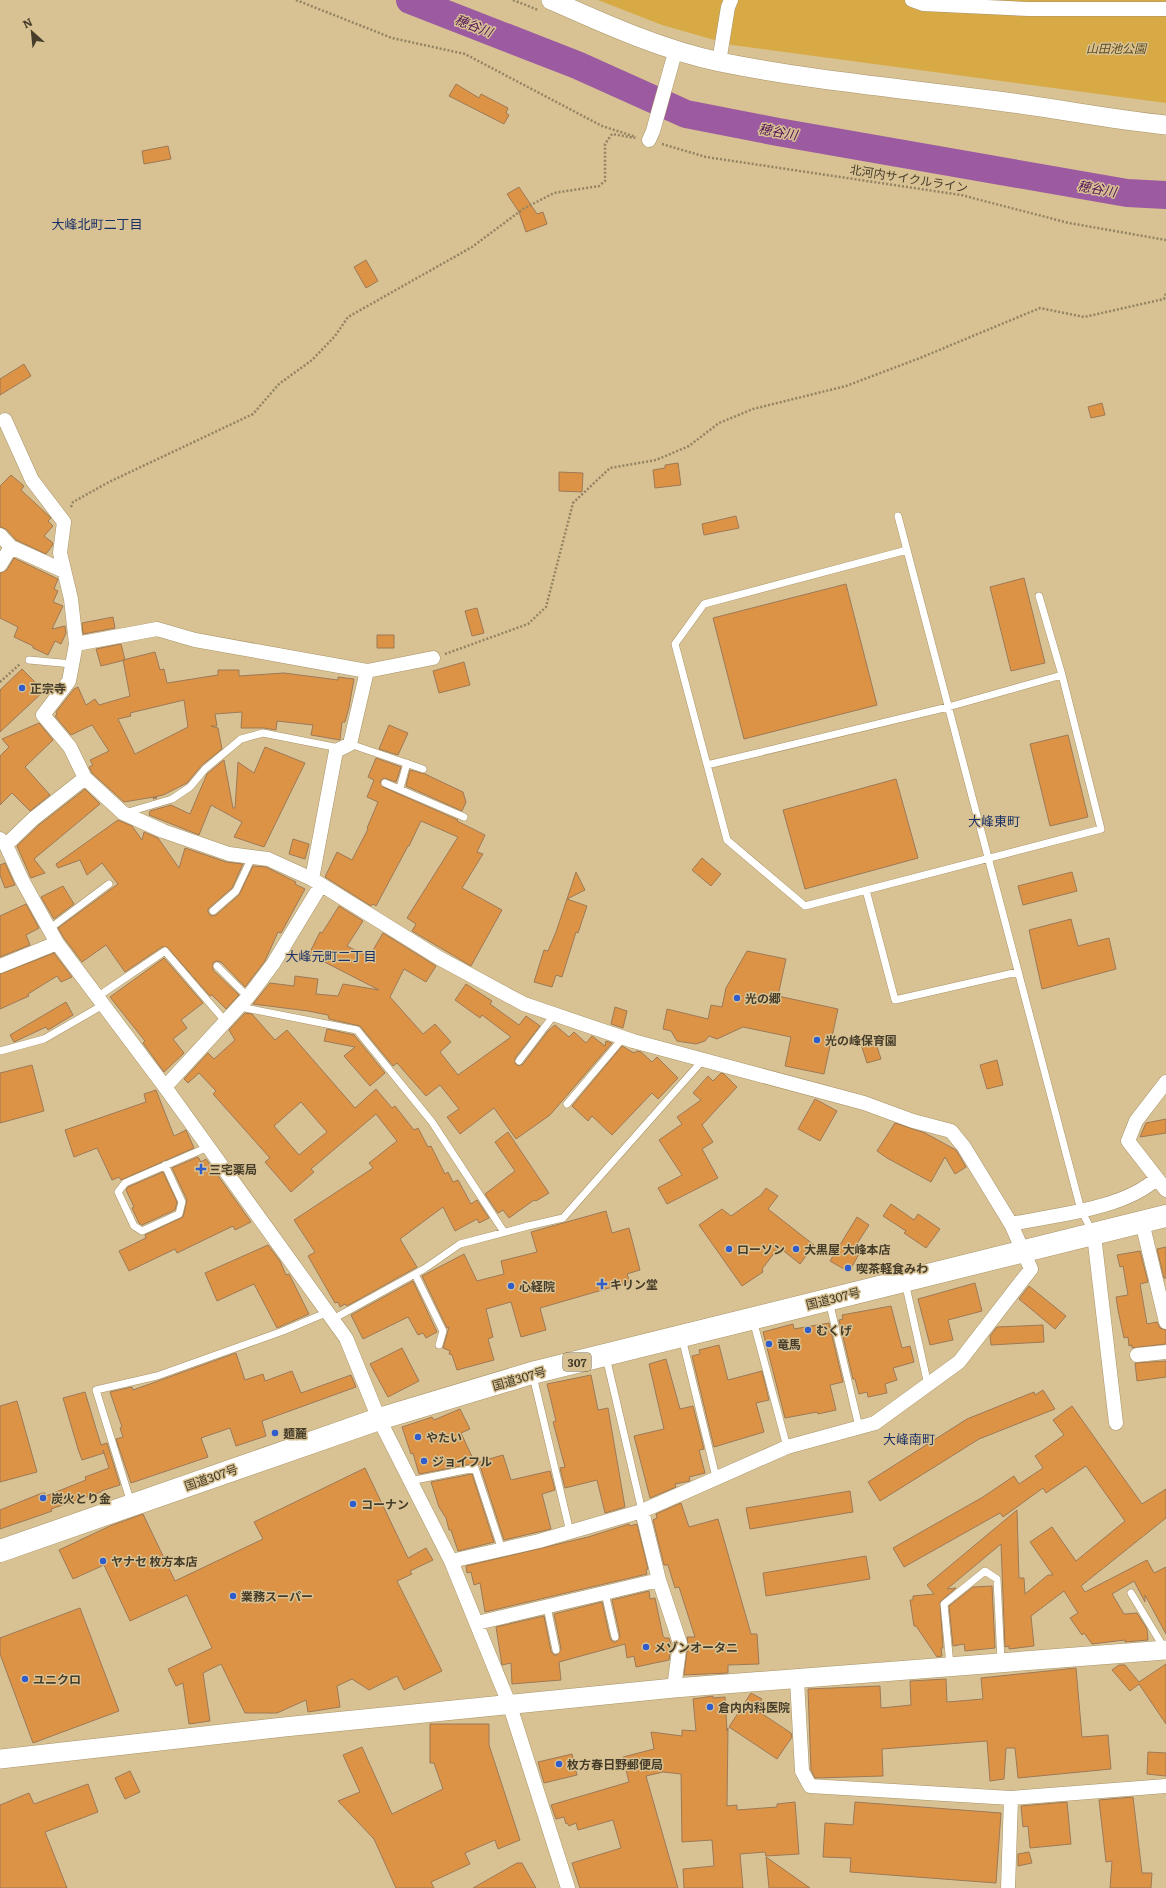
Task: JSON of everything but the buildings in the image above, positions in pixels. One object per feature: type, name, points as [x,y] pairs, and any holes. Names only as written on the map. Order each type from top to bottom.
[{"type":"highway","name":"国道307号","points":[[0,1550],[379,1419],[532,1373],[1023,1250],[1094,1235],[1166,1216]]},
{"type":"street","points":[[551,0],[674,56],[817,78],[1016,103],[1127,121],[1166,125]]},
{"type":"street","points":[[719,62],[728,7],[731,0]]},
{"type":"street","points":[[912,0],[923,4],[1029,9],[1166,9]]},
{"type":"street","points":[[651,136],[674,56]]},
{"type":"street","points":[[5,420],[32,480],[64,522],[60,553],[71,599],[76,644],[69,681],[42,715],[70,747],[85,778],[123,813],[163,831],[228,854],[268,859],[316,882],[438,958],[524,1004],[623,1038],[702,1061],[864,1103],[913,1121],[951,1131],[964,1147],[1011,1224],[1031,1269],[959,1362],[875,1423],[787,1446],[642,1511],[502,1550],[451,1561]]},
{"type":"street","points":[[0,535],[11,547],[64,571]]},
{"type":"street","points":[[0,565],[11,547]]},
{"type":"street","points":[[76,644],[157,629],[195,640],[367,671],[433,658]]},
{"type":"street","points":[[165,1087],[244,1002],[273,964],[316,882],[336,751],[346,746],[367,671]]},
{"type":"street","points":[[85,778],[3,842],[57,943],[165,1087],[346,1338],[379,1419],[451,1561],[477,1623],[510,1706],[568,1888]]},
{"type":"street","points":[[0,966],[57,943]]},
{"type":"street","points":[[1166,1082],[1136,1121],[1128,1141],[1166,1190]]},
{"type":"street","points":[[1011,1224],[1107,1205],[1147,1187],[1157,1178]]},
{"type":"street","points":[[1142,1222],[1166,1322]]},
{"type":"street","points":[[1094,1235],[1116,1423]]},
{"type":"street","points":[[1137,1355],[1166,1352]]},
{"type":"street","points":[[642,1511],[659,1580],[680,1643],[674,1688]]},
{"type":"street","points":[[477,1623],[659,1580]]},
{"type":"street","points":[[0,1759],[284,1727],[510,1706],[674,1688],[797,1680],[1166,1650]]},
{"type":"street","points":[[797,1680],[802,1772],[810,1786],[1011,1798],[1166,1786]]},
{"type":"street","points":[[1008,1888],[1011,1798]]},
{"type":"lane","points":[[898,516],[1081,1210],[1094,1235]]},
{"type":"lane","points":[[907,550],[704,604],[675,644],[727,840],[805,906],[988,860],[1101,829],[1062,675],[1039,596]]},
{"type":"lane","points":[[29,660],[72,664]]},
{"type":"lane","points":[[707,765],[948,707],[1062,675]]},
{"type":"lane","points":[[123,813],[172,799],[190,787],[205,769],[241,739],[263,733],[346,746],[423,769]]},
{"type":"lane","points":[[400,788],[407,763]]},
{"type":"lane","points":[[385,783],[400,788],[464,817]]},
{"type":"lane","points":[[213,911],[236,891],[252,857]]},
{"type":"lane","points":[[49,929],[109,884]]},
{"type":"lane","points":[[866,890],[895,1000],[1018,972]]},
{"type":"lane","points":[[0,1051],[44,1038],[100,1001],[165,951],[225,1021]]},
{"type":"lane","points":[[217,966],[244,1002],[357,1030],[432,1122],[504,1232]]},
{"type":"lane","points":[[519,1061],[554,1015]]},
{"type":"lane","points":[[567,1104],[623,1038]]},
{"type":"lane","points":[[132,1505],[96,1390],[157,1376],[283,1331],[330,1316],[414,1274],[460,1244],[564,1218],[702,1061]]},
{"type":"lane","points":[[165,1165],[182,1202],[180,1214],[142,1231],[134,1226],[118,1192],[125,1183],[165,1165],[208,1147]]},
{"type":"lane","points":[[414,1274],[443,1331],[439,1345]]},
{"type":"lane","points":[[904,1280],[928,1385]]},
{"type":"lane","points":[[828,1299],[859,1427]]},
{"type":"lane","points":[[752,1318],[787,1446]]},
{"type":"lane","points":[[682,1336],[716,1477]]},
{"type":"lane","points":[[605,1355],[642,1511]]},
{"type":"lane","points":[[532,1373],[570,1532]]},
{"type":"lane","points":[[410,1481],[476,1468],[502,1550]]},
{"type":"lane","points":[[950,1668],[944,1604],[985,1571],[997,1579],[1002,1663]]},
{"type":"lane","points":[[606,1593],[615,1637]]},
{"type":"lane","points":[[1131,1593],[1166,1650]]},
{"type":"lane","points":[[547,1607],[556,1650]]},
{"type":"path","points":[[296,0],[392,38],[465,54],[602,126],[651,136]]},
{"type":"path","points":[[64,522],[73,502],[109,482],[253,414],[279,384],[312,360],[335,336],[348,317],[472,247],[523,209],[554,193],[599,186],[605,181],[605,144],[612,134],[651,136]]},
{"type":"path","name":"北河内サイクルライン","points":[[651,136],[706,157],[961,194],[1068,223],[1166,240]]},
{"type":"path","points":[[433,658],[528,624],[546,607],[574,503],[610,468],[656,460],[689,446],[719,423],[752,409],[846,386],[920,358],[1040,308],[1084,317],[1164,299],[1166,293]]},
{"type":"path","points":[[0,682],[18,665],[29,660]]},
{"type":"green space","name":"山田池公園","points":[[598,0],[1166,0],[1166,103],[732,45],[662,25]]},
{"type":"waterway","name":"穂谷川","points":[[410,0],[577,65],[686,114],[778,132],[1127,193],[1166,195]]},
{"type":"place","name":"正宗寺","points":[[22,688]]},
{"type":"place","name":"光の郷","points":[[737,998]]},
{"type":"place","name":"光の峰保育園","points":[[817,1040]]},
{"type":"place","name":"三宅薬局","points":[[201,1169]]},
{"type":"place","name":"ローソン","points":[[729,1249]]},
{"type":"place","name":"大黒屋 大峰本店","points":[[796,1249]]},
{"type":"place","name":"喫茶軽食みわ","points":[[848,1268]]},
{"type":"place","name":"キリン堂","points":[[602,1284]]},
{"type":"place","name":"心経院","points":[[511,1286]]},
{"type":"place","name":"むくげ","points":[[808,1330]]},
{"type":"place","name":"竜馬","points":[[769,1344]]},
{"type":"place","name":"麺麓","points":[[275,1433]]},
{"type":"place","name":"やたい","points":[[418,1437]]},
{"type":"place","name":"ジョイフル","points":[[424,1461]]},
{"type":"place","name":"炭火とり金","points":[[43,1498]]},
{"type":"place","name":"コーナン","points":[[353,1504]]},
{"type":"place","name":"ヤナセ 枚方本店","points":[[103,1561]]},
{"type":"place","name":"業務スーパー","points":[[233,1596]]},
{"type":"place","name":"メゾンオータニ","points":[[646,1647]]},
{"type":"place","name":"ユニクロ","points":[[25,1679]]},
{"type":"place","name":"倉内内科医院","points":[[710,1707]]},
{"type":"place","name":"枚方春日野郵便局","points":[[559,1764]]},
{"type":"district","name":"大峰北町二丁目","points":[[97,223]]},
{"type":"district","name":"大峰東町","points":[[994,820]]},
{"type":"district","name":"大峰元町二丁目","points":[[331,955]]},
{"type":"district","name":"大峰南町","points":[[909,1438]]}]
